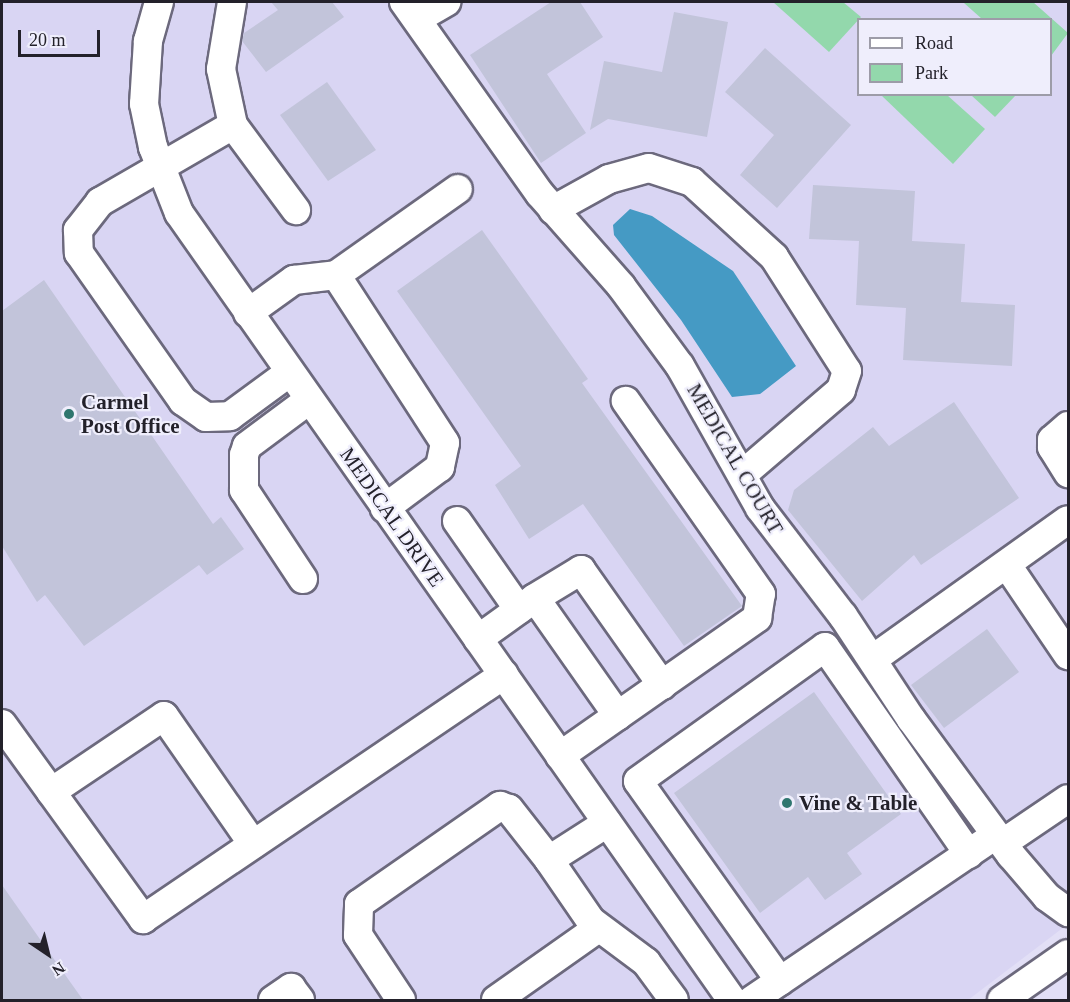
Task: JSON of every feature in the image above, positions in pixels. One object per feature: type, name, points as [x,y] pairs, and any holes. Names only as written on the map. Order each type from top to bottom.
[{"type":"street","name":"MEDICAL DRIVE","points":[[159,2],[148,41],[144,104],[162,171],[179,213],[732,1000]]},
{"type":"street","points":[[232,2],[221,69],[233,124],[296,210]]},
{"type":"street","points":[[411,10],[447,2]]},
{"type":"street","name":"MEDICAL COURT","points":[[411,10],[553,210],[654,329],[795,558],[873,659],[999,839],[1047,897],[1068,912]]},
{"type":"street","points":[[233,124],[162,171],[100,202],[78,230],[79,253],[183,401],[206,417],[230,416],[290,372]]},
{"type":"street","points":[[553,210],[609,179],[649,168],[692,182],[774,257],[847,371],[841,390],[742,475]]},
{"type":"street","points":[[248,313],[294,280],[336,275],[458,189]]},
{"type":"street","points":[[336,275],[445,443],[440,467],[386,508]]},
{"type":"street","points":[[303,579],[244,490],[244,455],[247,446],[309,400]]},
{"type":"street","points":[[560,756],[757,618],[761,594],[626,400]]},
{"type":"street","points":[[1068,426],[1052,440],[1052,447],[1068,473]]},
{"type":"street","points":[[873,659],[1068,520]]},
{"type":"street","points":[[457,521],[618,716]]},
{"type":"street","points":[[1007,565],[1068,655]]},
{"type":"street","points":[[478,639],[527,604],[581,570],[662,685]]},
{"type":"street","points":[[780,981],[638,781],[825,647],[969,854]]},
{"type":"street","points":[[2,724],[143,919],[504,675]]},
{"type":"street","points":[[51,792],[164,716],[253,844]]},
{"type":"street","points":[[752,1000],[969,854],[1068,799]]},
{"type":"street","points":[[401,1000],[358,935],[359,904],[500,806],[509,809],[598,928],[646,962],[674,1000]]},
{"type":"street","points":[[549,860],[608,823]]},
{"type":"street","points":[[496,1000],[598,928]]},
{"type":"street","points":[[1002,1000],[1068,954]]},
{"type":"street","points":[[273,1000],[291,988],[300,1000]]},
{"type":"shaded area","points":[[2,2],[1068,2],[1068,924],[968,1000],[2,1000]]},
{"type":"green space","points":[[773,2],[843,2],[861,17],[857,18],[857,21],[829,52]]},
{"type":"green space","points":[[1033,2],[1051,18],[981,18],[964,3]]},
{"type":"green space","points":[[1052,19],[1068,33],[1052,55]]},
{"type":"green space","points":[[882,96],[948,96],[985,129],[953,164]]},
{"type":"green space","points":[[972,96],[1015,96],[995,117]]},
{"type":"water","points":[[630,209],[652,216],[733,271],[796,366],[760,394],[732,397],[681,320],[614,235],[613,225]]},
{"type":"building","points":[[271,2],[332,2],[344,17],[266,72],[242,41],[244,33],[278,10]]},
{"type":"building","points":[[551,2],[580,2],[603,37],[547,74],[586,133],[541,163],[470,55]]},
{"type":"building","points":[[674,12],[728,22],[707,137],[608,119],[590,130],[604,61],[662,72]]},
{"type":"building","points":[[765,48],[851,125],[777,208],[740,175],[774,135],[725,92]]},
{"type":"building","points":[[327,82],[376,150],[328,181],[280,115]]},
{"type":"building","points":[[813,185],[915,191],[912,241],[965,244],[961,302],[1015,305],[1012,366],[903,360],[906,308],[856,305],[859,241],[809,239]]},
{"type":"building","points":[[482,230],[588,379],[582,383],[742,606],[684,646],[583,504],[529,539],[495,485],[521,466],[397,291]]},
{"type":"building","name":"Carmel Post Office","points":[[44,280],[213,524],[221,517],[244,549],[207,575],[199,565],[84,646],[45,595],[37,602],[2,546],[2,311]]},
{"type":"building","points":[[954,402],[1019,498],[921,565],[914,555],[862,601],[788,510],[794,490],[873,427],[889,446]]},
{"type":"building","points":[[987,629],[1019,672],[944,728],[911,685]]},
{"type":"building","name":"Vine & Table","points":[[814,692],[901,814],[847,853],[862,874],[825,900],[808,877],[760,913],[674,793]]},
{"type":"building","points":[[2,885],[56,962],[83,1000],[2,1000]]},
{"type":"place","name":"Carmel Post Office","points":[[69,414]]},
{"type":"place","name":"Vine & Table","points":[[787,803]]}]
